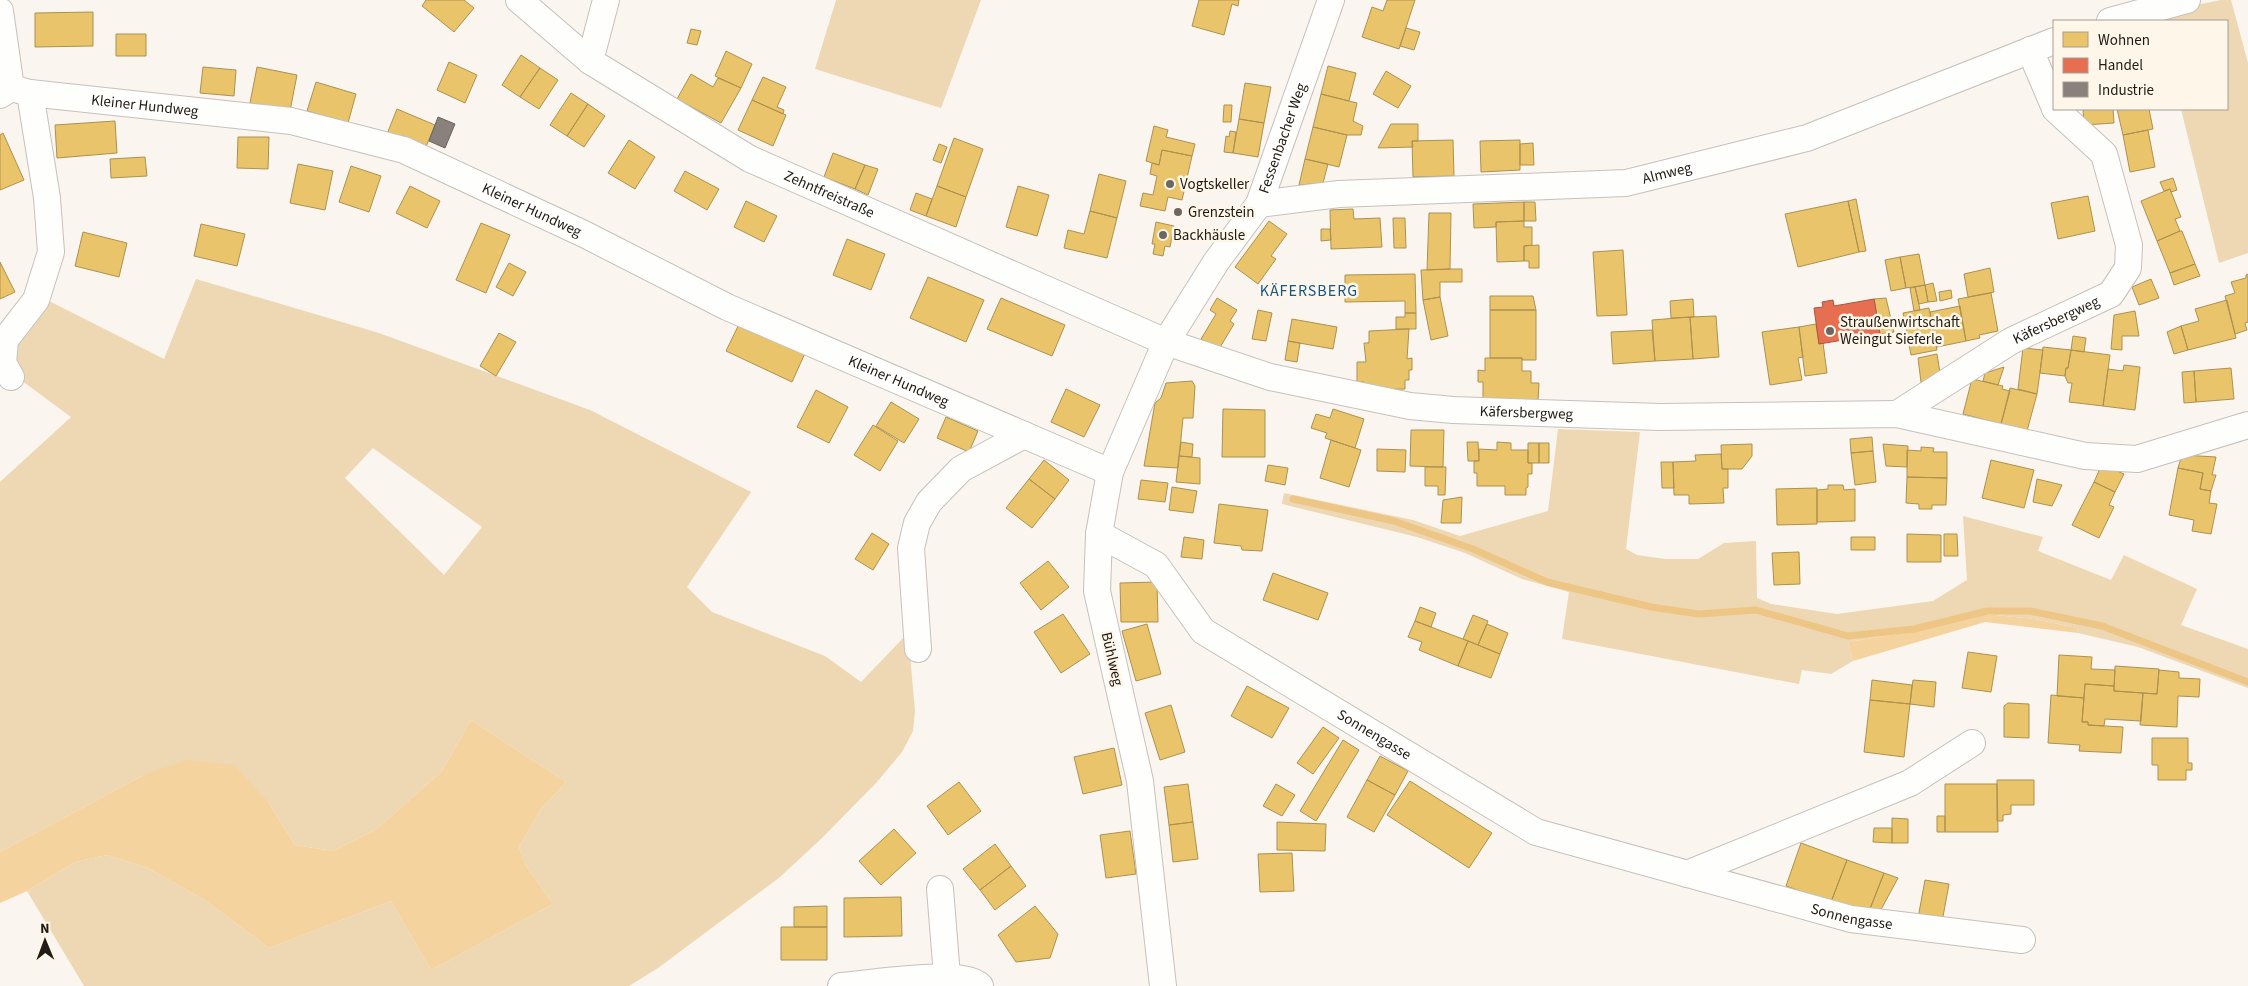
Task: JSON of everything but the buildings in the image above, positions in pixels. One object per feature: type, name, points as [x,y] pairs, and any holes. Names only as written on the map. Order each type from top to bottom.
[{"type":"street","name":"Zehntfreistraße","points":[[519,0],[590,61],[750,159],[1166,342]]},
{"type":"street","points":[[590,61],[606,0]]},
{"type":"street","name":"Fessenbacher Weg","points":[[1166,342],[1216,262],[1259,204],[1331,0]]},
{"type":"street","points":[[2114,20],[2187,0]]},
{"type":"street","points":[[0,11],[13,92],[47,198],[51,252],[36,300],[5,340],[3,363],[11,377]]},
{"type":"street","name":"Almweg","points":[[1259,204],[1339,194],[1626,183],[1807,138],[2053,41]]},
{"type":"street","name":"Käfersbergweg","points":[[2030,50],[2053,103]]},
{"type":"street","name":"Kleiner Hundweg","points":[[13,92],[291,122],[404,150],[584,234],[728,308],[1110,472]]},
{"type":"street","name":"Käfersbergweg","points":[[1897,414],[2011,341],[2111,294],[2128,268],[2129,245],[2104,154],[2057,110]]},
{"type":"street","name":"Käfersbergweg","points":[[1166,342],[1270,377],[1419,407],[1454,410],[1660,417],[1897,414],[2085,456],[2137,459],[2248,425]]},
{"type":"street","name":"Bühlweg","points":[[1163,986],[1140,781],[1097,591],[1099,534],[1110,472],[1166,342]]},
{"type":"street","points":[[918,649],[911,548],[917,523],[929,502],[961,469],[1024,434]]},
{"type":"street","name":"Sonnengasse","points":[[1099,534],[1156,565],[1203,631],[1536,832],[1851,919],[2022,940]]},
{"type":"street","points":[[1687,874],[1910,782],[1972,743]]},
{"type":"street","points":[[940,888],[947,976]]},
{"type":"street","points":[[841,986],[947,976],[977,982],[980,986]]},
{"type":"shaded area","points":[[836,0],[981,0],[941,108],[815,69]]},
{"type":"shaded area","points":[[2221,0],[2231,0],[2248,63],[2248,253],[2219,263],[2181,110],[2228,110],[2228,20],[2159,20],[2157,13]]},
{"type":"shaded area","points":[[196,279],[379,333],[590,410],[751,492],[687,587],[712,612],[825,656],[861,682],[908,633],[915,711],[913,731],[902,752],[877,782],[822,838],[780,877],[658,968],[629,986],[84,986],[27,891],[75,862],[107,855],[148,868],[203,899],[269,948],[391,901],[431,970],[553,904],[525,864],[519,847],[541,809],[566,782],[471,720],[442,771],[377,829],[333,851],[295,845],[268,802],[144,775],[0,852],[0,482],[71,417],[14,375],[5,358],[45,299],[164,359]],"holes":[[[373,448],[482,527],[444,575],[345,478]]]},
{"type":"shaded area","points":[[1558,429],[1640,432],[1626,549],[1637,555],[1665,559],[1698,559],[1724,543],[1756,541],[1757,598],[1771,604],[1837,614],[1933,601],[1967,580],[1963,516],[2043,537],[2038,551],[2111,580],[2124,555],[2197,589],[2181,625],[2248,649],[2248,688],[2138,647],[2078,633],[2077,628],[2035,619],[1986,614],[1915,631],[1848,642],[1853,661],[1831,674],[1802,670],[1799,684],[1562,639],[1569,592],[1522,579],[1465,553],[1417,537],[1282,504],[1284,493],[1413,520],[1460,536],[1548,511]]},
{"type":"shaded area","points":[[1986,614],[2035,619],[2077,628],[2078,633],[1985,622],[1853,661],[1848,642],[1915,631]]},
{"type":"shaded area","points":[[471,720],[566,782],[541,809],[519,847],[525,864],[553,904],[431,970],[391,901],[269,948],[203,899],[148,868],[107,855],[75,862],[27,891],[0,903],[0,852],[144,775],[187,760],[234,765],[268,802],[295,845],[333,851],[377,829],[442,771]]},
{"type":"waterway","points":[[1293,499],[1394,521],[1473,549],[1547,582],[1651,607],[1699,614],[1756,610],[1848,636],[1914,629],[1987,611],[2030,611],[2102,626],[2248,682]]},
{"type":"place","name":"Vogtskeller","points":[[1170,184]]},
{"type":"place","name":"Grenzstein","points":[[1178,212]]},
{"type":"place","name":"Backhäusle","points":[[1163,235]]},
{"type":"place","name":"Straußenwirtschaft Weingut Sieferle","points":[[1830,331]]},
{"type":"district","name":"KÄFERSBERG","points":[[1309,291]]}]
